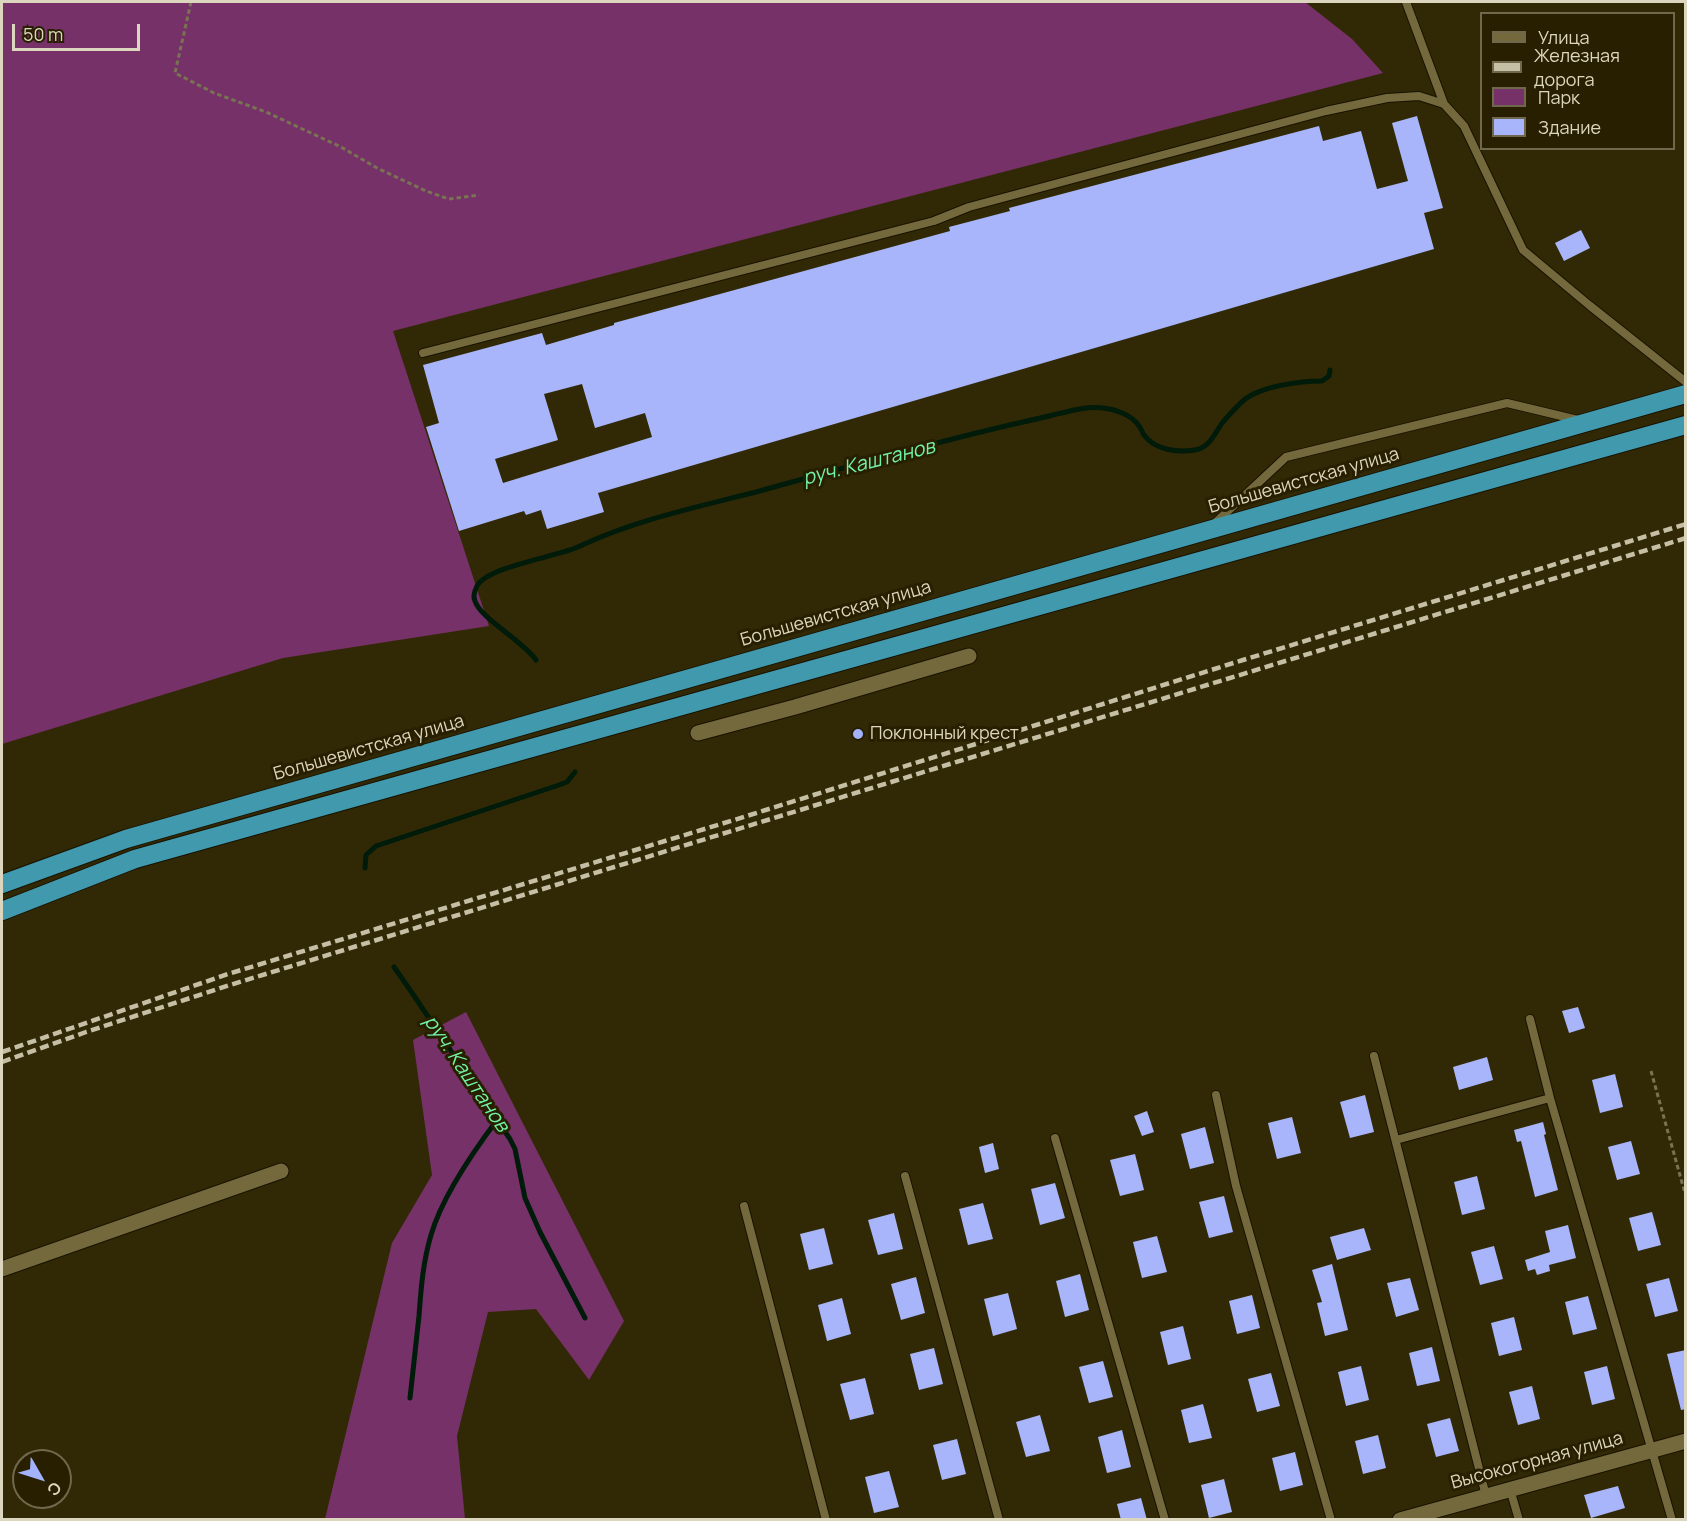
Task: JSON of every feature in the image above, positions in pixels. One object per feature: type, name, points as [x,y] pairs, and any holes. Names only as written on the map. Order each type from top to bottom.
[{"type":"highway","name":"Большевистская улица","points":[[2,884],[126,839],[1686,394]]},
{"type":"highway","points":[[2,911],[135,859],[1686,425]]},
{"type":"street","points":[[698,733],[969,656]]},
{"type":"street","points":[[2,1269],[281,1171]]},
{"type":"street","name":"Высокогорная улица","points":[[1400,1520],[1686,1441]]},
{"type":"lane","points":[[1406,2],[1444,104],[1464,126],[1523,250],[1686,382]]},
{"type":"lane","points":[[423,353],[934,221],[969,207],[1326,111],[1398,97],[1419,96],[1444,104]]},
{"type":"lane","points":[[1208,530],[1286,457],[1507,403],[1585,422]]},
{"type":"lane","points":[[1530,1019],[1550,1098],[1672,1520]]},
{"type":"lane","points":[[1374,1056],[1486,1496]]},
{"type":"lane","points":[[1216,1095],[1236,1186],[1331,1520]]},
{"type":"lane","points":[[1396,1140],[1550,1098]]},
{"type":"lane","points":[[1055,1138],[1165,1520]]},
{"type":"lane","points":[[905,1176],[999,1520]]},
{"type":"lane","points":[[744,1206],[826,1520]]},
{"type":"lane","points":[[1510,1489],[1519,1520]]},
{"type":"path","points":[[191,2],[175,73],[214,93],[277,117],[341,147],[377,168],[426,191],[450,198],[479,195]]},
{"type":"path","points":[[1650,1071],[1686,1197]]},
{"type":"green space","points":[[2,2],[1305,2],[1352,39],[1383,73],[393,331],[489,626],[283,658],[2,744]]},
{"type":"green space","points":[[466,1012],[624,1321],[589,1380],[536,1309],[488,1312],[457,1436],[465,1519],[325,1519],[392,1243],[432,1175],[413,1040]]},
{"type":"building","points":[[1417,116],[1443,208],[1424,213],[1434,249],[598,493],[604,512],[547,529],[541,510],[526,515],[524,511],[459,531],[426,427],[439,423],[423,365],[542,333],[546,345],[614,325],[614,323],[950,231],[949,227],[1010,211],[1009,208],[1319,126],[1323,141],[1361,131],[1377,189],[1408,181],[1392,123]],"holes":[[[582,384],[595,428],[645,413],[652,437],[503,483],[495,459],[558,440],[544,394]]]},
{"type":"building","points":[[1581,230],[1590,248],[1564,261],[1555,243]]},
{"type":"building","points":[[1578,1007],[1585,1028],[1569,1033],[1562,1011]]},
{"type":"building","points":[[1487,1057],[1493,1080],[1459,1090],[1453,1067]]},
{"type":"building","points":[[1615,1074],[1623,1107],[1600,1113],[1592,1080]]},
{"type":"building","points":[[1365,1095],[1374,1132],[1350,1138],[1340,1102]]},
{"type":"building","points":[[1147,1111],[1154,1132],[1142,1136],[1134,1116]]},
{"type":"building","points":[[1292,1117],[1301,1153],[1277,1159],[1268,1123]]},
{"type":"building","points":[[1543,1122],[1546,1134],[1544,1135],[1558,1190],[1535,1197],[1521,1141],[1517,1142],[1514,1130]]},
{"type":"building","points":[[1205,1127],[1214,1163],[1190,1169],[1181,1134]]},
{"type":"building","points":[[1631,1141],[1640,1174],[1617,1180],[1608,1147]]},
{"type":"building","points":[[993,1143],[999,1169],[985,1173],[979,1147]]},
{"type":"building","points":[[1135,1154],[1144,1190],[1120,1196],[1110,1160]]},
{"type":"building","points":[[1477,1176],[1485,1209],[1462,1215],[1454,1182]]},
{"type":"building","points":[[1055,1183],[1065,1218],[1040,1225],[1031,1189]]},
{"type":"building","points":[[1224,1196],[1233,1232],[1209,1238],[1199,1202]]},
{"type":"building","points":[[983,1203],[993,1239],[968,1245],[959,1209]]},
{"type":"building","points":[[1652,1212],[1661,1245],[1638,1251],[1629,1218]]},
{"type":"building","points":[[894,1213],[903,1249],[878,1255],[868,1220]]},
{"type":"building","points":[[1568,1225],[1576,1258],[1549,1265],[1550,1271],[1537,1275],[1535,1269],[1528,1271],[1525,1260],[1550,1252],[1545,1231]]},
{"type":"building","points":[[824,1228],[833,1264],[809,1270],[800,1234]]},
{"type":"building","points":[[1364,1228],[1371,1250],[1337,1260],[1330,1237]]},
{"type":"building","points":[[1157,1236],[1167,1272],[1142,1278],[1133,1242]]},
{"type":"building","points":[[1494,1246],[1503,1279],[1480,1285],[1471,1252]]},
{"type":"building","points":[[1332,1264],[1348,1330],[1325,1336],[1317,1303],[1322,1302],[1312,1270]]},
{"type":"building","points":[[1080,1274],[1089,1310],[1065,1317],[1056,1281]]},
{"type":"building","points":[[916,1277],[925,1313],[901,1320],[891,1284]]},
{"type":"building","points":[[1410,1278],[1419,1310],[1396,1317],[1387,1283]]},
{"type":"building","points":[[1669,1278],[1678,1311],[1655,1317],[1646,1284]]},
{"type":"building","points":[[1008,1293],[1017,1329],[993,1336],[984,1299]]},
{"type":"building","points":[[1252,1295],[1260,1328],[1237,1334],[1229,1301]]},
{"type":"building","points":[[1588,1296],[1597,1329],[1573,1335],[1565,1302]]},
{"type":"building","points":[[842,1298],[851,1334],[827,1341],[818,1305]]},
{"type":"building","points":[[1514,1317],[1522,1350],[1499,1356],[1491,1323]]},
{"type":"building","points":[[1183,1326],[1191,1359],[1168,1365],[1160,1332]]},
{"type":"building","points":[[1432,1347],[1440,1381],[1417,1386],[1409,1353]]},
{"type":"building","points":[[934,1348],[943,1384],[919,1390],[910,1354]]},
{"type":"building","points":[[1686,1350],[1686,1409],[1681,1410],[1667,1354]]},
{"type":"building","points":[[1103,1361],[1113,1397],[1089,1403],[1079,1367]]},
{"type":"building","points":[[1361,1366],[1369,1400],[1346,1406],[1338,1372]]},
{"type":"building","points":[[1607,1366],[1615,1399],[1592,1405],[1584,1372]]},
{"type":"building","points":[[1271,1373],[1280,1406],[1257,1412],[1248,1379]]},
{"type":"building","points":[[865,1378],[874,1414],[850,1420],[840,1384]]},
{"type":"building","points":[[1532,1386],[1540,1419],[1518,1425],[1509,1392]]},
{"type":"building","points":[[1203,1404],[1212,1438],[1189,1443],[1181,1410]]},
{"type":"building","points":[[1040,1415],[1050,1451],[1026,1457],[1016,1422]]},
{"type":"building","points":[[1450,1418],[1459,1451],[1436,1457],[1427,1424]]},
{"type":"building","points":[[1122,1430],[1131,1467],[1107,1473],[1098,1437]]},
{"type":"building","points":[[1378,1435],[1386,1468],[1363,1474],[1355,1441]]},
{"type":"building","points":[[957,1439],[966,1474],[942,1480],[933,1445]]},
{"type":"building","points":[[1295,1452],[1303,1485],[1280,1491],[1272,1458]]},
{"type":"building","points":[[889,1471],[899,1507],[874,1513],[865,1477]]},
{"type":"building","points":[[1224,1479],[1232,1512],[1209,1518],[1201,1485]]},
{"type":"building","points":[[1618,1486],[1625,1508],[1591,1518],[1584,1495]]},
{"type":"building","points":[[1141,1498],[1147,1520],[1121,1520],[1117,1504]]},
{"type":"waterway","name":"руч. Каштанов","points":[[536,660],[522,645],[485,615],[475,601],[477,586],[484,579],[509,567],[570,550],[667,515],[934,444],[1078,409],[1097,408],[1118,411],[1136,422],[1144,435],[1160,447],[1174,451],[1200,449],[1208,443],[1230,414],[1251,395],[1282,385],[1322,381],[1329,376],[1330,370]]},
{"type":"waterway","name":"руч. Каштанов","points":[[365,868],[366,855],[376,846],[559,785],[567,782],[575,772]]},
{"type":"waterway","name":"руч. Каштанов","points":[[394,967],[510,1139],[515,1149],[525,1198],[585,1318]]},
{"type":"waterway","points":[[410,1398],[423,1275],[431,1235],[450,1190],[497,1120]]},
{"type":"railway","points":[[2,1052],[228,974],[734,820],[1686,524]]},
{"type":"railway","points":[[2,1062],[230,985],[1686,538]]},
{"type":"place","name":"Поклонный крест","points":[[858,734]]}]
